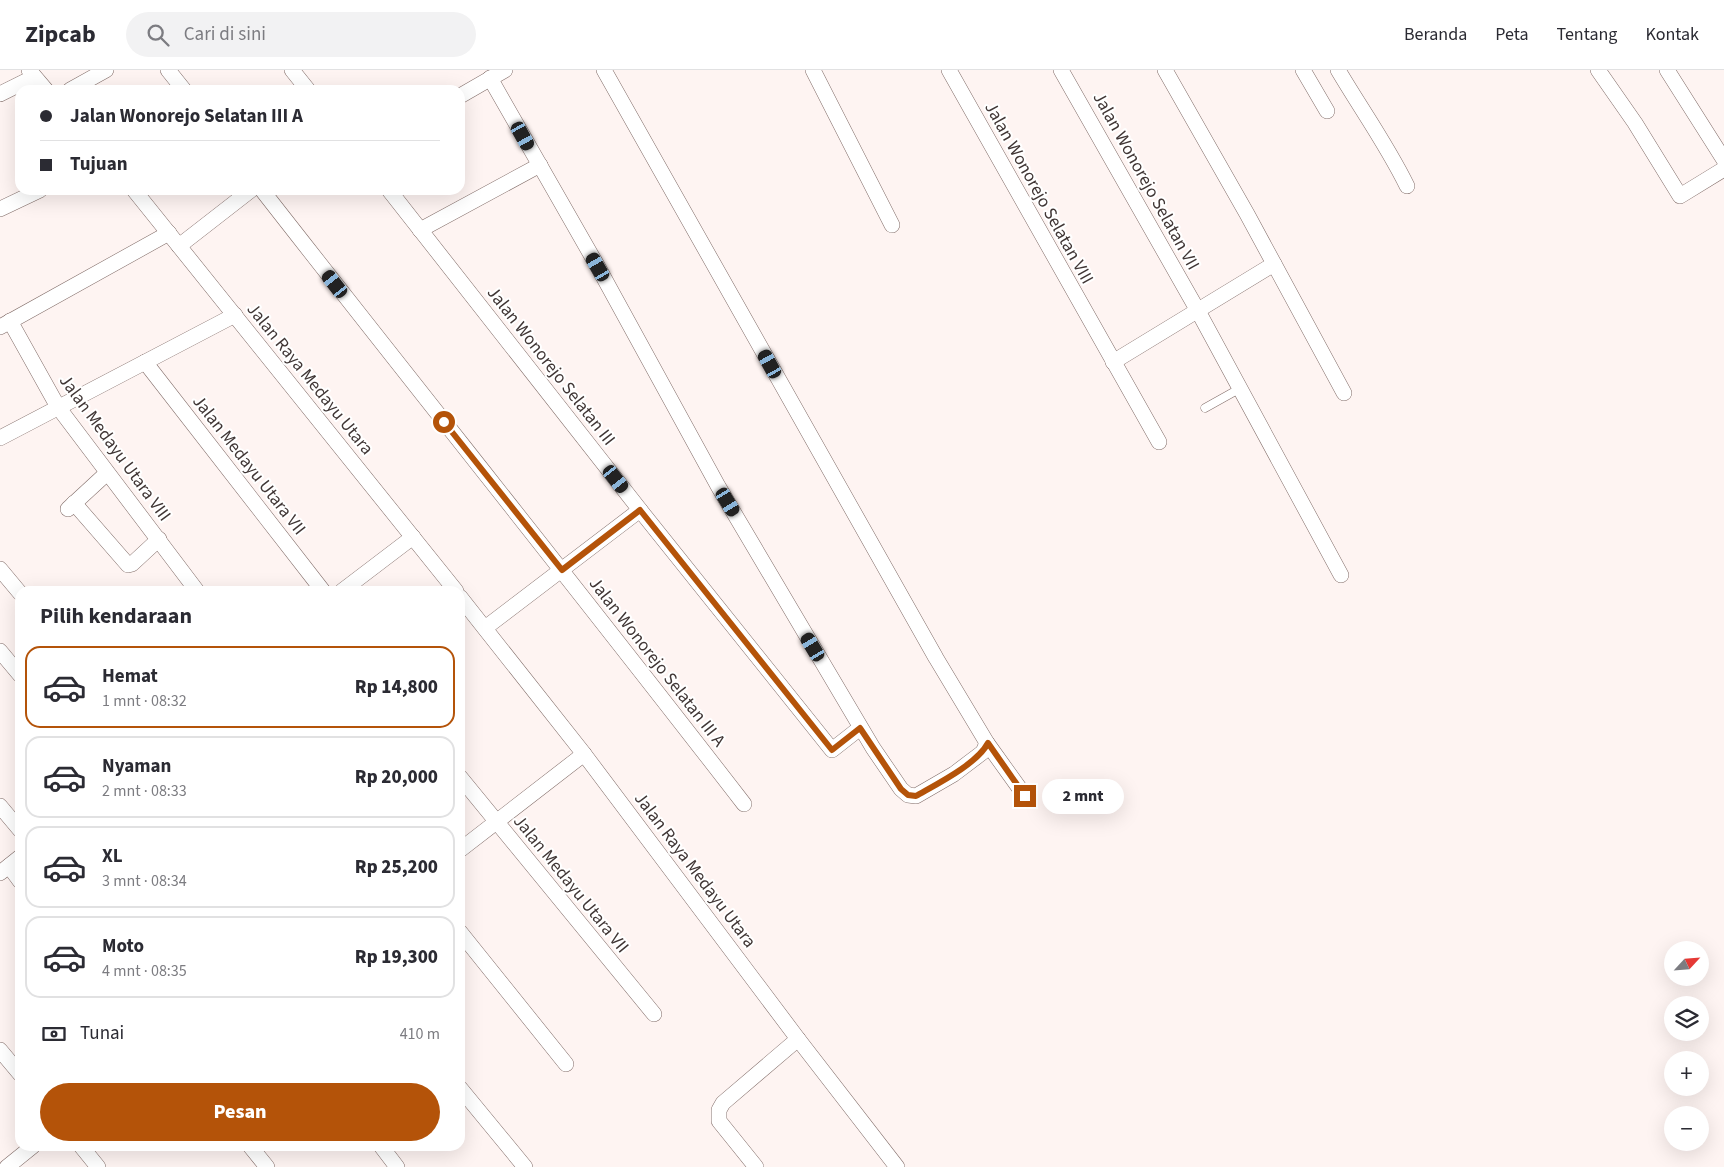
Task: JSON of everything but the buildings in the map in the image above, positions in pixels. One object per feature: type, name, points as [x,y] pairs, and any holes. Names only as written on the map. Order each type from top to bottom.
[{"type":"street","points":[[79,85],[106,70]]},
{"type":"street","points":[[168,70],[180,85]]},
{"type":"street","points":[[465,93],[505,70]]},
{"type":"street","points":[[604,70],[931,649],[988,743],[1025,796]]},
{"type":"street","points":[[813,70],[892,225]]},
{"type":"street","name":"Jalan Wonorejo Selatan VIII","points":[[948,70],[1159,442]]},
{"type":"street","name":"Jalan Wonorejo Selatan VII","points":[[1061,70],[1198,311],[1238,389],[1341,575]]},
{"type":"street","points":[[1165,70],[1247,214],[1344,394]]},
{"type":"street","points":[[1303,70],[1327,111]]},
{"type":"street","points":[[1338,70],[1392,156],[1407,186]]},
{"type":"street","points":[[1598,70],[1635,123],[1680,196],[1724,169]]},
{"type":"street","points":[[1667,70],[1724,160]]},
{"type":"street","points":[[297,72],[305,85]]},
{"type":"street","points":[[0,94],[31,74],[41,85]]},
{"type":"street","points":[[490,78],[598,267],[718,486],[860,728],[901,789],[908,795],[916,796],[954,774],[983,752],[988,743]]},
{"type":"street","points":[[420,230],[540,165]]},
{"type":"street","points":[[0,209],[29,195]]},
{"type":"street","name":"Jalan Raya Medayu Utara","points":[[138,195],[452,586]]},
{"type":"street","points":[[179,246],[245,195]]},
{"type":"street","name":"Jalan Wonorejo Selatan III A","points":[[266,195],[744,804]]},
{"type":"street","name":"Jalan Wonorejo Selatan III","points":[[393,195],[640,510],[832,750],[860,728]]},
{"type":"street","points":[[5,324],[169,233]]},
{"type":"street","points":[[1113,362],[1274,264]]},
{"type":"street","points":[[0,438],[235,315]]},
{"type":"street","name":"Jalan Medayu Utara VIII","points":[[5,324],[58,407],[159,539],[190,586]]},
{"type":"street","name":"Jalan Medayu Utara VII","points":[[145,362],[319,586]]},
{"type":"street","points":[[107,473],[70,507],[128,565],[132,564],[159,539]]},
{"type":"street","points":[[485,628],[640,510]]},
{"type":"street","points":[[349,586],[413,537]]},
{"type":"street","points":[[3,577],[15,588]]},
{"type":"street","name":"Jalan Raya Medayu Utara","points":[[465,603],[584,754],[798,1040],[897,1167]]},
{"type":"street","points":[[0,651],[15,668]]},
{"type":"street","points":[[465,846],[584,754]]},
{"type":"street","name":"Jalan Medayu Utara VII","points":[[465,783],[654,1014]]},
{"type":"street","points":[[0,806],[15,824]]},
{"type":"street","points":[[465,938],[566,1064]]},
{"type":"street","points":[[747,1164],[719,1121],[719,1110],[723,1103],[798,1040]]},
{"type":"street","points":[[0,1050],[15,1068]]},
{"type":"street","points":[[465,1094],[525,1167]]},
{"type":"street","points":[[8,1167],[27,1151]]},
{"type":"street","points":[[85,1151],[98,1167]]},
{"type":"street","points":[[254,1151],[267,1167]]},
{"type":"street","points":[[385,1151],[397,1167]]},
{"type":"lane","points":[[1205,408],[1238,389]]},
{"type":"route","points":[[444,422],[562,570],[640,510],[832,750],[860,728],[901,789],[908,795],[916,796],[954,774],[983,752],[988,743],[1025,796]]}]
